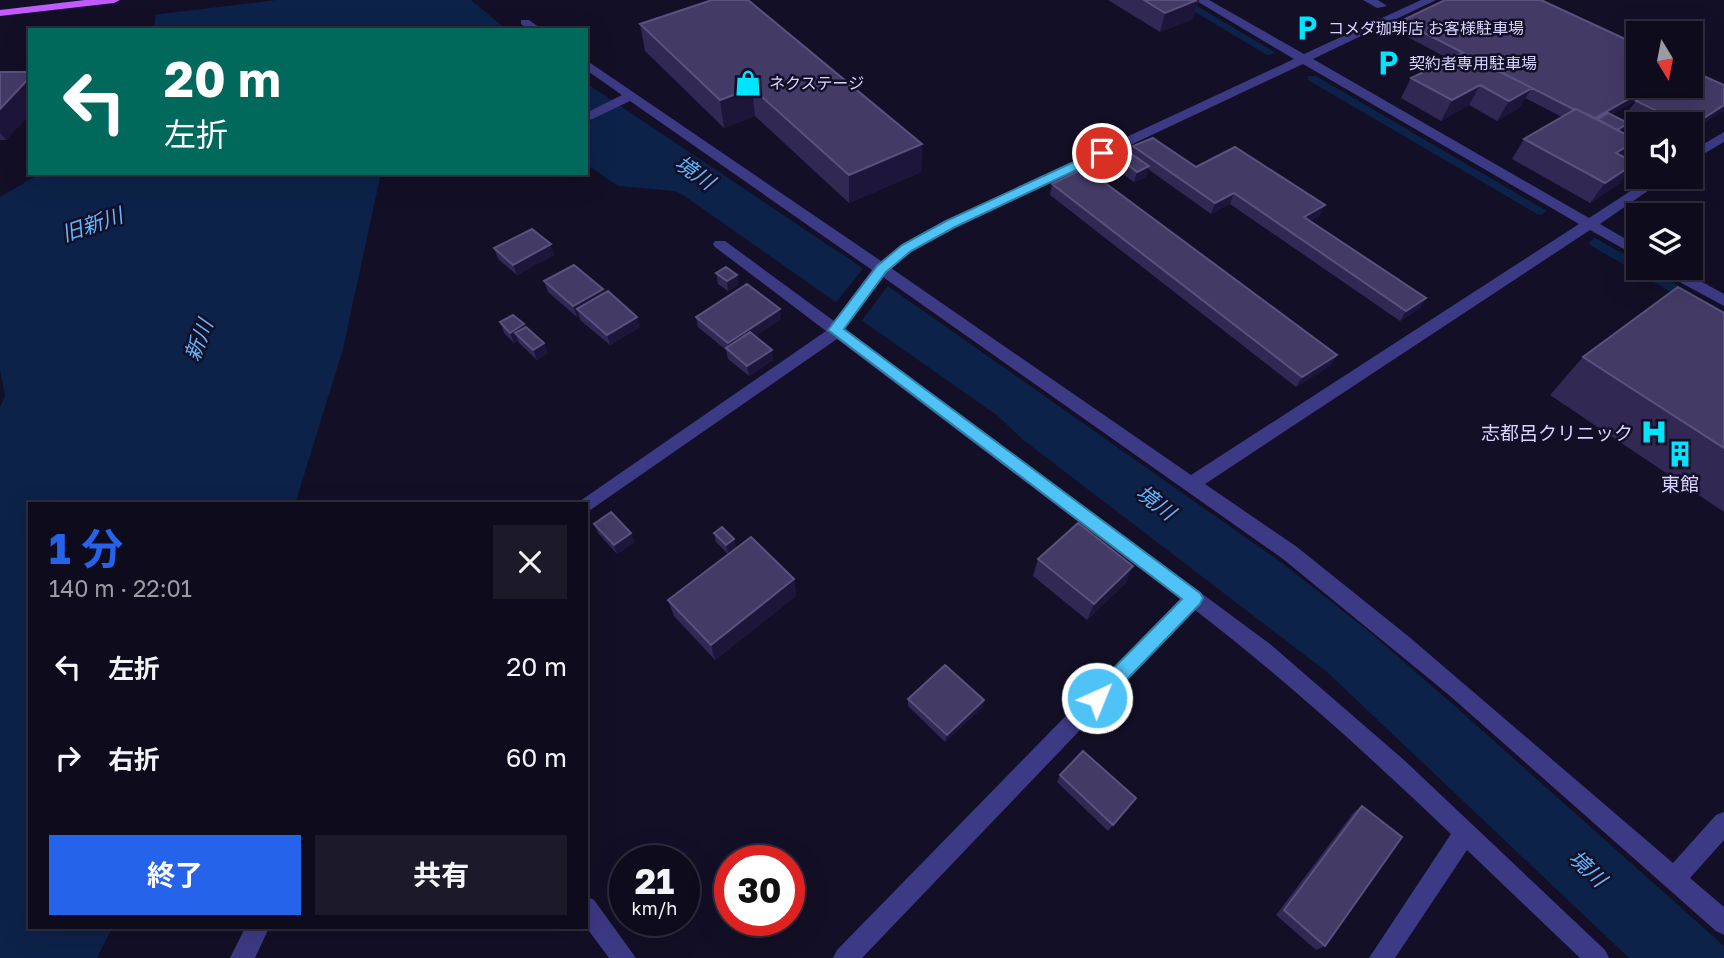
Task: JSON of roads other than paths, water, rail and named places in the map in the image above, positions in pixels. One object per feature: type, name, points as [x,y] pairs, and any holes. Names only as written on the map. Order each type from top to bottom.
[{"type":"main road","points":[[0,13],[114,0]]},
{"type":"street","points":[[1201,0],[1626,245]]},
{"type":"street","points":[[1369,0],[1381,6]]},
{"type":"street","points":[[588,505],[829,338],[879,272],[907,248],[951,224],[1430,0]]},
{"type":"street","points":[[525,22],[534,28]]},
{"type":"street","points":[[588,66],[628,97],[879,272],[1290,553],[1377,620],[1724,923]]},
{"type":"street","points":[[588,117],[628,97]]},
{"type":"street","points":[[1703,150],[1724,136]]},
{"type":"street","points":[[1191,484],[1642,189]]},
{"type":"street","points":[[720,244],[839,326],[1263,650],[1328,706],[1597,958]]},
{"type":"street","points":[[1687,280],[1724,301]]},
{"type":"street","points":[[845,958],[1194,598]]},
{"type":"street","points":[[1674,879],[1724,823]]},
{"type":"street","points":[[1381,958],[1465,833]]},
{"type":"street","points":[[588,911],[624,958]]},
{"type":"street","points":[[242,958],[256,929]]},
{"type":"water","points":[[157,0],[471,0],[505,28],[154,28]]},
{"type":"water","name":"境川","points":[[588,84],[858,265],[1282,563],[1366,629],[1724,946],[1724,958],[1629,958],[1327,672],[1022,439],[998,416],[683,195],[674,191],[618,186],[588,165],[588,122],[592,120],[588,117]]},
{"type":"water","points":[[38,175],[381,175],[343,349],[296,502],[28,502],[28,929],[112,929],[97,958],[0,958],[0,407],[5,396],[0,370],[0,197]]},
{"type":"waterway","points":[[1180,0],[1271,53]]},
{"type":"waterway","points":[[1312,78],[1541,211]]},
{"type":"waterway","points":[[1595,242],[1724,318]]},
{"type":"place","name":"コメダ珈琲店 お客様駐車場","points":[[1307,28]]},
{"type":"place","name":"契約者専用駐車場","points":[[1388,63]]},
{"type":"place","name":"ネクステージ","points":[[748,83]]},
{"type":"place","name":"志都呂クリニック","points":[[1654,432]]},
{"type":"place","name":"東館","points":[[1680,454]]},
{"type":"water label","name":"旧新川","points":[[92,224]]},
{"type":"water label","name":"新川","points":[[198,340]]}]
